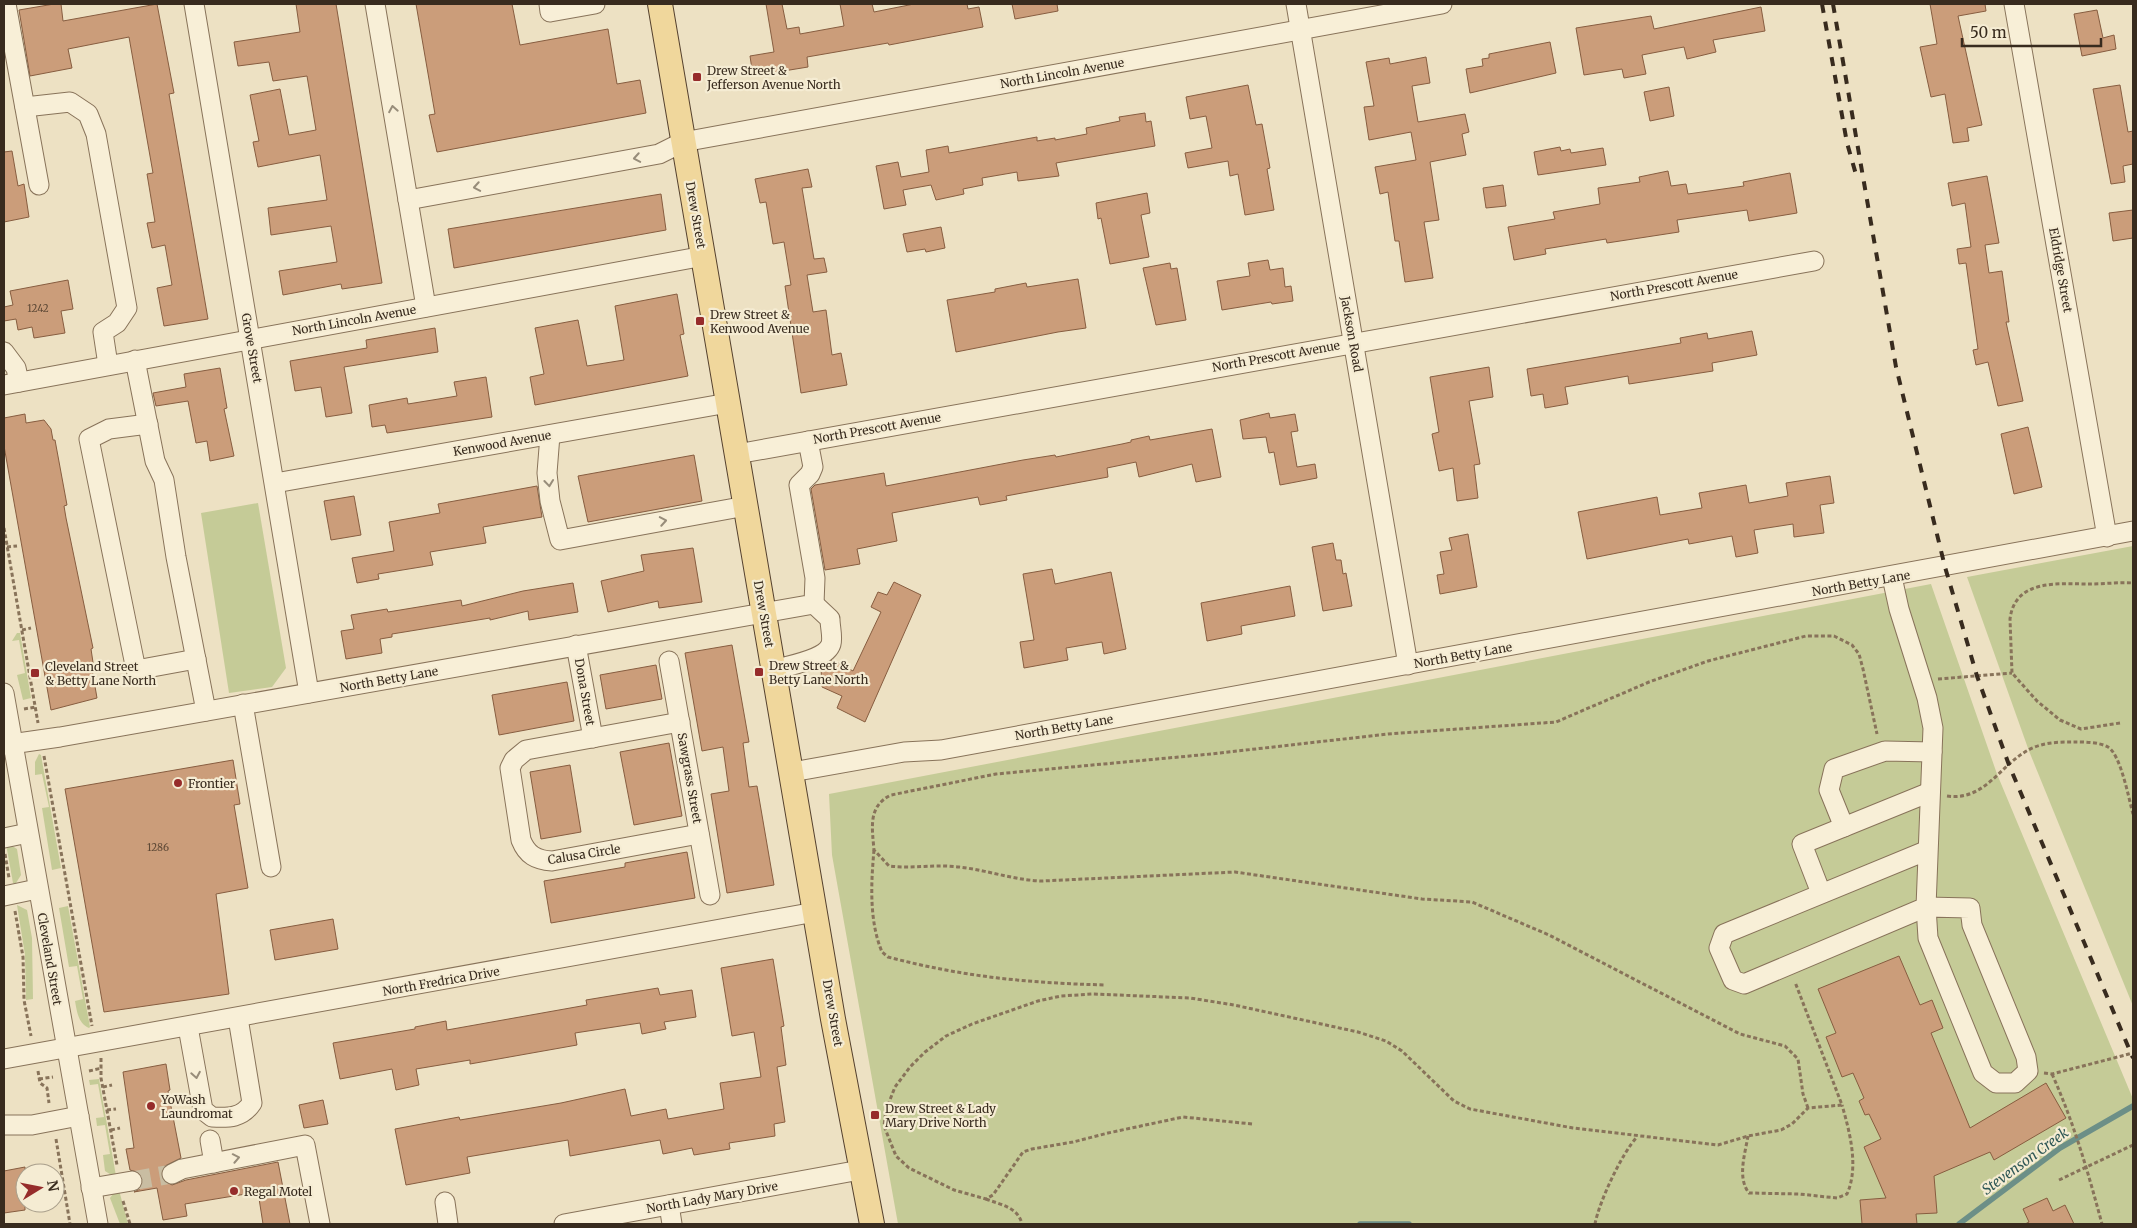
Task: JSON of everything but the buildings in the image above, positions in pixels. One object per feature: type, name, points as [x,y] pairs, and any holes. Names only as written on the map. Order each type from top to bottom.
[{"type":"main road","name":"Drew Street","points":[[660,4],[860,1170],[872,1224]]},
{"type":"street","points":[[6,4],[39,185]]},
{"type":"street","name":"Grove Street","points":[[194,4],[309,693]]},
{"type":"street","points":[[375,4],[426,307]]},
{"type":"street","points":[[548,4],[550,12],[595,4]]},
{"type":"street","name":"Jackson Road","points":[[1296,4],[1408,665]]},
{"type":"street","name":"North Lincoln Avenue","points":[[408,200],[659,154],[683,142],[1442,4]]},
{"type":"street","name":"Eldridge Street","points":[[2014,4],[2107,536]]},
{"type":"street","points":[[25,107],[70,102],[88,114],[96,134],[127,308],[117,323],[103,332],[108,365]]},
{"type":"street","name":"North Lincoln Avenue","points":[[12,383],[704,256]]},
{"type":"street","name":"North Prescott Avenue","points":[[737,454],[1353,342],[1814,261]]},
{"type":"street","points":[[4,352],[16,368],[12,383]]},
{"type":"street","points":[[134,360],[155,461],[164,480],[206,711]]},
{"type":"street","name":"Kenwood Avenue","points":[[275,483],[728,403]]},
{"type":"street","points":[[148,424],[109,429],[89,439],[110,547],[136,670],[196,659]]},
{"type":"street","points":[[550,435],[548,473],[550,501],[560,540],[746,506]]},
{"type":"street","points":[[774,670],[827,652],[832,642],[830,619],[814,604],[815,578],[799,485],[810,474],[813,467],[808,441]]},
{"type":"street","name":"North Betty Lane","points":[[792,772],[904,752],[941,750],[1892,577],[2133,531]]},
{"type":"street","points":[[1892,577],[1899,609],[1923,683],[1933,728],[1926,907],[1928,938],[1983,1073],[1996,1083],[2015,1083],[2028,1072],[2026,1057],[1972,925],[1970,908],[1926,907],[1744,984],[1733,980],[1719,948],[1724,934],[1928,850]]},
{"type":"street","name":"North Betty Lane","points":[[8,745],[764,611],[814,604]]},
{"type":"street","name":"Dona Street","points":[[576,645],[593,738]]},
{"type":"street","name":"Sawgrass Street","points":[[669,661],[710,894]]},
{"type":"street","name":"Cleveland Street","points":[[4,693],[12,791],[28,833],[98,1224]]},
{"type":"street","points":[[243,704],[271,867]]},
{"type":"street","name":"Calusa Circle","points":[[680,722],[526,750],[514,760],[510,768],[510,776],[521,840],[525,850],[541,860],[552,861],[699,834]]},
{"type":"street","points":[[1844,827],[1829,790],[1834,769],[1885,751],[1932,752]]},
{"type":"street","points":[[1821,893],[1802,844],[1930,792]]},
{"type":"street","points":[[4,838],[28,833]]},
{"type":"street","points":[[4,896],[38,889]]},
{"type":"street","name":"North Fredrica Drive","points":[[4,1060],[816,912]]},
{"type":"street","points":[[188,1027],[203,1110],[212,1117],[235,1116],[245,1113],[252,1103],[238,1018]]},
{"type":"street","points":[[4,1125],[32,1125],[78,1116]]},
{"type":"street","points":[[210,1140],[214,1163]]},
{"type":"street","points":[[172,1174],[182,1169],[305,1145],[320,1224]]},
{"type":"street","name":"North Lady Mary Drive","points":[[564,1224],[860,1170]]},
{"type":"street","points":[[92,1188],[126,1182]]},
{"type":"street","points":[[444,1202],[448,1224]]},
{"type":"street","points":[[669,1205],[672,1224]]},
{"type":"path","points":[[4,528],[102,1065],[107,1110],[126,1182],[124,1210],[130,1224]]},
{"type":"path","points":[[7,547],[17,546]]},
{"type":"path","points":[[2120,723],[2090,728],[2070,726],[2049,712],[2012,673],[2013,648],[2009,631],[2011,610],[2022,596],[2040,585],[2052,583],[2133,583]]},
{"type":"path","points":[[22,630],[31,628]]},
{"type":"path","points":[[1106,985],[1030,982],[970,976],[888,957],[882,952],[875,925],[872,883],[874,811],[877,804],[892,795],[996,774],[1210,754],[1379,735],[1556,722],[1650,682],[1708,661],[1806,636],[1834,636],[1852,645],[1858,654],[1878,737],[1885,751]]},
{"type":"path","points":[[1923,683],[1947,678],[2012,673]]},
{"type":"path","points":[[1930,792],[1949,797],[1968,797],[1983,789],[2009,765],[2040,745],[2094,743],[2109,748],[2115,756],[2133,814]]},
{"type":"path","points":[[874,850],[889,866],[961,867],[1021,881],[1235,872],[1422,899],[1472,902],[1549,935],[1740,1034],[1785,1046],[1798,1059],[1803,1094],[1808,1108]]},
{"type":"path","points":[[1748,1136],[1742,1177],[1744,1186],[1750,1193],[1761,1195],[1799,1194],[1838,1198],[1847,1194],[1851,1183],[1850,1135],[1842,1105],[1788,966]]},
{"type":"path","points":[[1022,1224],[1020,1215],[1013,1209],[954,1190],[909,1168],[896,1156],[888,1140],[884,1126],[886,1110],[895,1087],[910,1067],[925,1052],[946,1036],[972,1024],[1038,1001],[1061,996],[1094,994],[1190,998],[1234,1005],[1358,1032],[1386,1041],[1402,1051],[1454,1101],[1470,1109],[1535,1122],[1637,1138],[1660,1138],[1695,1144],[1718,1145],[1748,1136],[1781,1130],[1792,1124],[1808,1108],[1842,1105]]},
{"type":"path","points":[[2028,1072],[2052,1074],[2133,1053]]},
{"type":"path","points":[[2052,1074],[2070,1115],[2084,1157],[2102,1224]]},
{"type":"path","points":[[103,1086],[112,1085]]},
{"type":"path","points":[[107,1110],[116,1108]]},
{"type":"path","points":[[986,1199],[993,1195],[1023,1152],[1032,1149],[1073,1142],[1183,1117],[1252,1124]]},
{"type":"path","points":[[111,1130],[120,1128]]},
{"type":"path","points":[[1594,1224],[1598,1210],[1630,1144],[1637,1138]]},
{"type":"path","points":[[2059,1180],[2133,1145]]},
{"type":"green space","points":[[258,503],[286,668],[272,687],[229,693],[201,513]]},
{"type":"green space","points":[[2133,546],[2133,1006],[2029,751],[1967,577]]},
{"type":"green space","points":[[1931,584],[1997,774],[2133,1099],[2133,1224],[898,1224],[832,855],[829,794]]},
{"type":"green space","points":[[17,633],[20,633],[31,698],[23,700],[17,675],[25,673],[19,640],[12,641]]},
{"type":"green space","points":[[39,754],[41,755],[61,868],[52,870],[42,808],[49,807],[42,774],[35,775],[35,762]]},
{"type":"green space","points":[[6,844],[17,849],[21,875],[16,883],[13,883]]},
{"type":"green space","points":[[17,905],[27,910],[32,938],[33,999],[26,1000],[25,955]]},
{"type":"green space","points":[[68,906],[89,1028],[82,1023],[76,1009],[75,1001],[83,999],[77,966],[69,967],[59,908]]},
{"type":"green space","points":[[99,1079],[116,1176],[105,1171],[103,1155],[110,1154],[105,1125],[97,1126],[96,1118],[104,1117],[98,1084],[90,1085],[89,1080]]},
{"type":"green space","points":[[116,1190],[119,1190],[128,1224],[120,1224],[110,1198]]},
{"type":"waterway","name":"Stevenson Creek","points":[[1959,1224],[2060,1148],[2133,1106]]},
{"type":"waterway","name":"Stevenson Creek","points":[[1360,1224],[1409,1224]]},
{"type":"tunnel","points":[[132,1181],[172,1174]]},
{"type":"railway","points":[[1822,4],[1847,143],[1857,178]]},
{"type":"railway","points":[[1833,4],[1896,367],[1945,567],[1977,676],[2009,765],[2133,1058]]},
{"type":"place","name":"Drew Street & Jefferson Avenue North","points":[[697,77]]},
{"type":"place","name":"Drew Street & Kenwood Avenue","points":[[700,321]]},
{"type":"place","name":"Drew Street & Betty Lane North","points":[[759,672]]},
{"type":"place","name":"Cleveland Street & Betty Lane North","points":[[35,673]]},
{"type":"place","name":"Frontier","points":[[178,783]]},
{"type":"place","name":"YoWash Laundromat","points":[[151,1106]]},
{"type":"place","name":"Drew Street & Lady Mary Drive North","points":[[875,1115]]},
{"type":"place","name":"Regal Motel","points":[[234,1191]]}]
